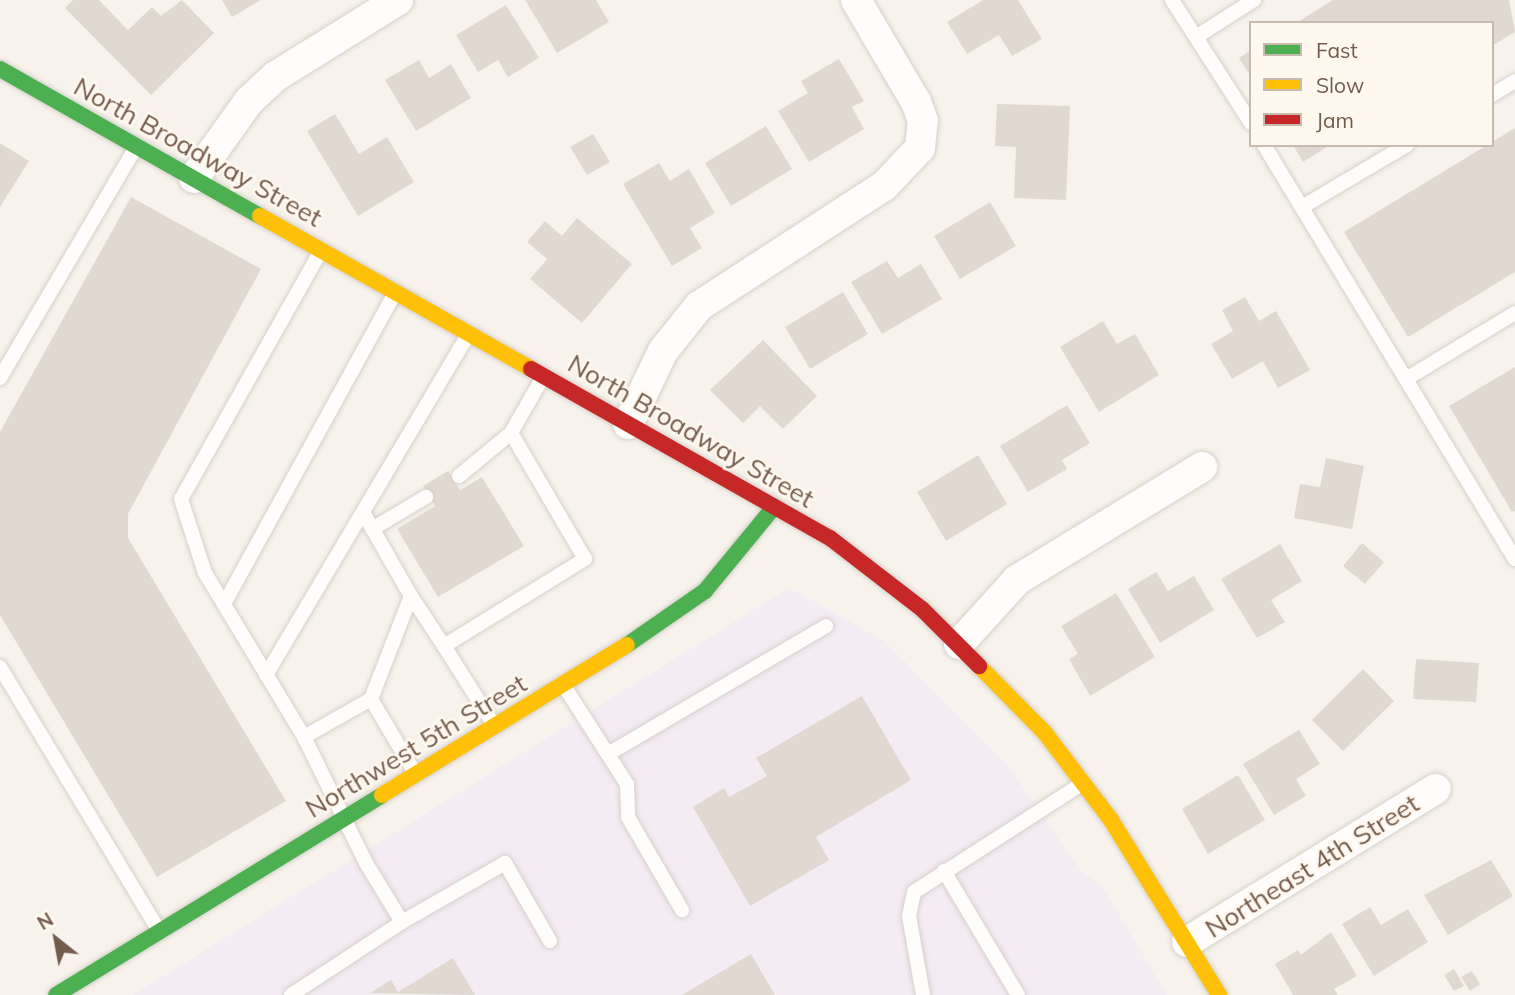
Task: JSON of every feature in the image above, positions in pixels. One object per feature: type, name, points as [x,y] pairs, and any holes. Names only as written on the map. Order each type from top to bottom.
[{"type":"main road","name":"North Broadway Street","points":[[0,69],[774,507],[870,567],[959,645],[1085,783],[1188,942],[1219,995]]},
{"type":"main road","name":"Northwest 5th Street","points":[[56,995],[563,685],[705,591],[774,507]]},
{"type":"street","points":[[194,178],[249,101],[276,76],[398,0]]},
{"type":"street","points":[[628,424],[663,351],[699,306],[884,186],[920,148],[923,121],[916,102],[856,0]]},
{"type":"street","points":[[959,645],[1017,580],[1202,467]]},
{"type":"street","name":"Northeast 4th Street","points":[[1188,942],[1436,789]]},
{"type":"lane","points":[[1172,0],[1249,120]]},
{"type":"lane","points":[[1196,37],[1254,0]]},
{"type":"lane","points":[[1494,94],[1515,81]]},
{"type":"lane","points":[[0,378],[137,145]]},
{"type":"lane","points":[[1265,147],[1515,557]]},
{"type":"lane","points":[[1302,207],[1404,147]]},
{"type":"lane","points":[[322,250],[181,499],[205,573],[304,737],[346,817],[366,863],[402,922]]},
{"type":"lane","points":[[224,604],[396,292]]},
{"type":"lane","points":[[1406,379],[1515,313]]},
{"type":"lane","points":[[266,675],[469,333]]},
{"type":"lane","points":[[459,476],[511,433],[544,376]]},
{"type":"lane","points":[[444,646],[585,559],[511,433]]},
{"type":"lane","points":[[372,529],[425,497]]},
{"type":"lane","points":[[364,514],[411,596],[494,727]]},
{"type":"lane","points":[[304,737],[371,699],[411,596]]},
{"type":"lane","points":[[608,754],[826,626]]},
{"type":"lane","points":[[0,667],[159,932]]},
{"type":"lane","points":[[563,685],[627,784],[628,817],[682,910]]},
{"type":"lane","points":[[371,699],[416,775]]},
{"type":"lane","points":[[923,995],[909,904],[914,892],[1085,783]]},
{"type":"lane","points":[[291,995],[402,922],[505,863],[550,941]]},
{"type":"lane","points":[[944,871],[1018,995]]},
{"type":"shaded area","points":[[789,588],[885,641],[1008,766],[1082,872],[1102,886],[1167,995],[133,995]]},
{"type":"building","points":[[73,0],[99,0],[128,30],[152,7],[161,16],[182,0],[214,33],[151,95],[65,8]]},
{"type":"building","points":[[222,0],[261,0],[232,17]]},
{"type":"building","points":[[525,0],[596,0],[609,22],[557,53]]},
{"type":"building","points":[[983,0],[1018,0],[1042,39],[1012,56],[999,35],[967,54],[947,22]]},
{"type":"building","points":[[1333,0],[1509,0],[1515,32],[1494,45],[1494,21],[1299,21]]},
{"type":"building","points":[[506,5],[539,58],[508,77],[498,60],[478,72],[456,35]]},
{"type":"building","points":[[1249,51],[1249,74],[1239,58]]},
{"type":"building","points":[[839,59],[864,101],[852,107],[864,129],[809,162],[778,111],[808,93],[801,81]]},
{"type":"building","points":[[419,60],[429,78],[451,64],[471,98],[416,131],[385,80]]},
{"type":"building","points":[[997,104],[1070,106],[1066,200],[1014,198],[1016,147],[995,146]]},
{"type":"building","points":[[335,114],[359,154],[387,137],[414,182],[358,216],[307,131]]},
{"type":"building","points":[[766,126],[792,169],[731,206],[705,163]]},
{"type":"building","points":[[1515,128],[1515,272],[1408,337],[1344,232],[1484,147],[1494,147],[1494,141]]},
{"type":"building","points":[[593,134],[610,162],[587,175],[570,147]]},
{"type":"building","points":[[0,143],[29,161],[0,207]]},
{"type":"building","points":[[1294,147],[1327,147],[1303,162]]},
{"type":"building","points":[[659,163],[670,181],[689,169],[715,213],[690,228],[702,248],[672,266],[623,184]]},
{"type":"building","points":[[131,197],[261,269],[128,514],[128,538],[286,801],[157,877],[0,615],[0,432]]},
{"type":"building","points":[[990,202],[1016,246],[960,279],[934,236]]},
{"type":"building","points":[[577,218],[632,264],[582,323],[530,279],[547,259],[527,242],[545,221],[562,236]]},
{"type":"building","points":[[887,261],[898,278],[921,264],[942,299],[882,334],[851,282]]},
{"type":"building","points":[[843,292],[868,334],[810,369],[785,327]]},
{"type":"building","points":[[1245,297],[1259,321],[1276,311],[1310,370],[1278,388],[1263,361],[1232,379],[1211,344],[1233,331],[1222,310]]},
{"type":"building","points":[[1103,321],[1117,344],[1135,334],[1159,375],[1099,412],[1060,347]]},
{"type":"building","points":[[763,340],[817,396],[783,429],[760,406],[743,423],[710,390]]},
{"type":"building","points":[[1515,367],[1515,511],[1512,512],[1449,406]]},
{"type":"building","points":[[1067,405],[1090,443],[1062,460],[1067,469],[1028,492],[1000,446]]},
{"type":"building","points":[[978,455],[1007,504],[946,541],[917,492]]},
{"type":"building","points":[[1326,458],[1364,466],[1352,529],[1294,518],[1300,484],[1320,487]]},
{"type":"building","points":[[448,471],[460,490],[482,477],[524,546],[438,597],[397,529],[435,506],[423,486]]},
{"type":"building","points":[[1362,543],[1384,562],[1365,584],[1343,566]]},
{"type":"building","points":[[1280,544],[1302,581],[1271,600],[1285,622],[1257,638],[1221,579]]},
{"type":"building","points":[[1156,572],[1168,591],[1194,576],[1214,610],[1160,643],[1128,589]]},
{"type":"building","points":[[1116,593],[1155,657],[1090,696],[1069,659],[1078,654],[1061,626]]},
{"type":"building","points":[[1416,659],[1479,663],[1476,702],[1413,699]]},
{"type":"building","points":[[1363,669],[1394,701],[1343,751],[1312,720]]},
{"type":"building","points":[[862,696],[911,780],[816,837],[829,860],[750,906],[693,807],[724,788],[729,797],[767,776],[756,758]]},
{"type":"building","points":[[1299,730],[1320,764],[1296,779],[1306,796],[1274,815],[1243,764]]},
{"type":"building","points":[[1238,775],[1265,820],[1208,854],[1182,809]]},
{"type":"building","points":[[1491,860],[1513,896],[1448,935],[1424,895]]},
{"type":"building","points":[[1370,907],[1381,925],[1408,909],[1428,942],[1374,976],[1342,924]]},
{"type":"building","points":[[1331,932],[1357,976],[1334,989],[1338,995],[1293,995],[1275,964],[1298,950],[1301,955]]},
{"type":"building","points":[[751,954],[775,995],[682,995]]},
{"type":"building","points":[[453,958],[475,995],[370,993],[391,980],[398,992]]},
{"type":"building","points":[[1454,969],[1464,986],[1454,991],[1444,975]]},
{"type":"building","points":[[1472,971],[1480,984],[1470,991],[1461,977]]},
{"type":"traffic: fast","points":[[0,69],[260,216]]},
{"type":"traffic: fast","points":[[627,645],[705,591],[774,507]]},
{"type":"traffic: fast","points":[[56,995],[382,795]]},
{"type":"traffic: slow","points":[[260,216],[531,369]]},
{"type":"traffic: slow","points":[[382,795],[627,645]]},
{"type":"traffic: slow","points":[[979,666],[1045,733],[1111,820],[1219,995]]},
{"type":"traffic: jam","points":[[531,369],[830,538],[922,609],[979,666]]}]
